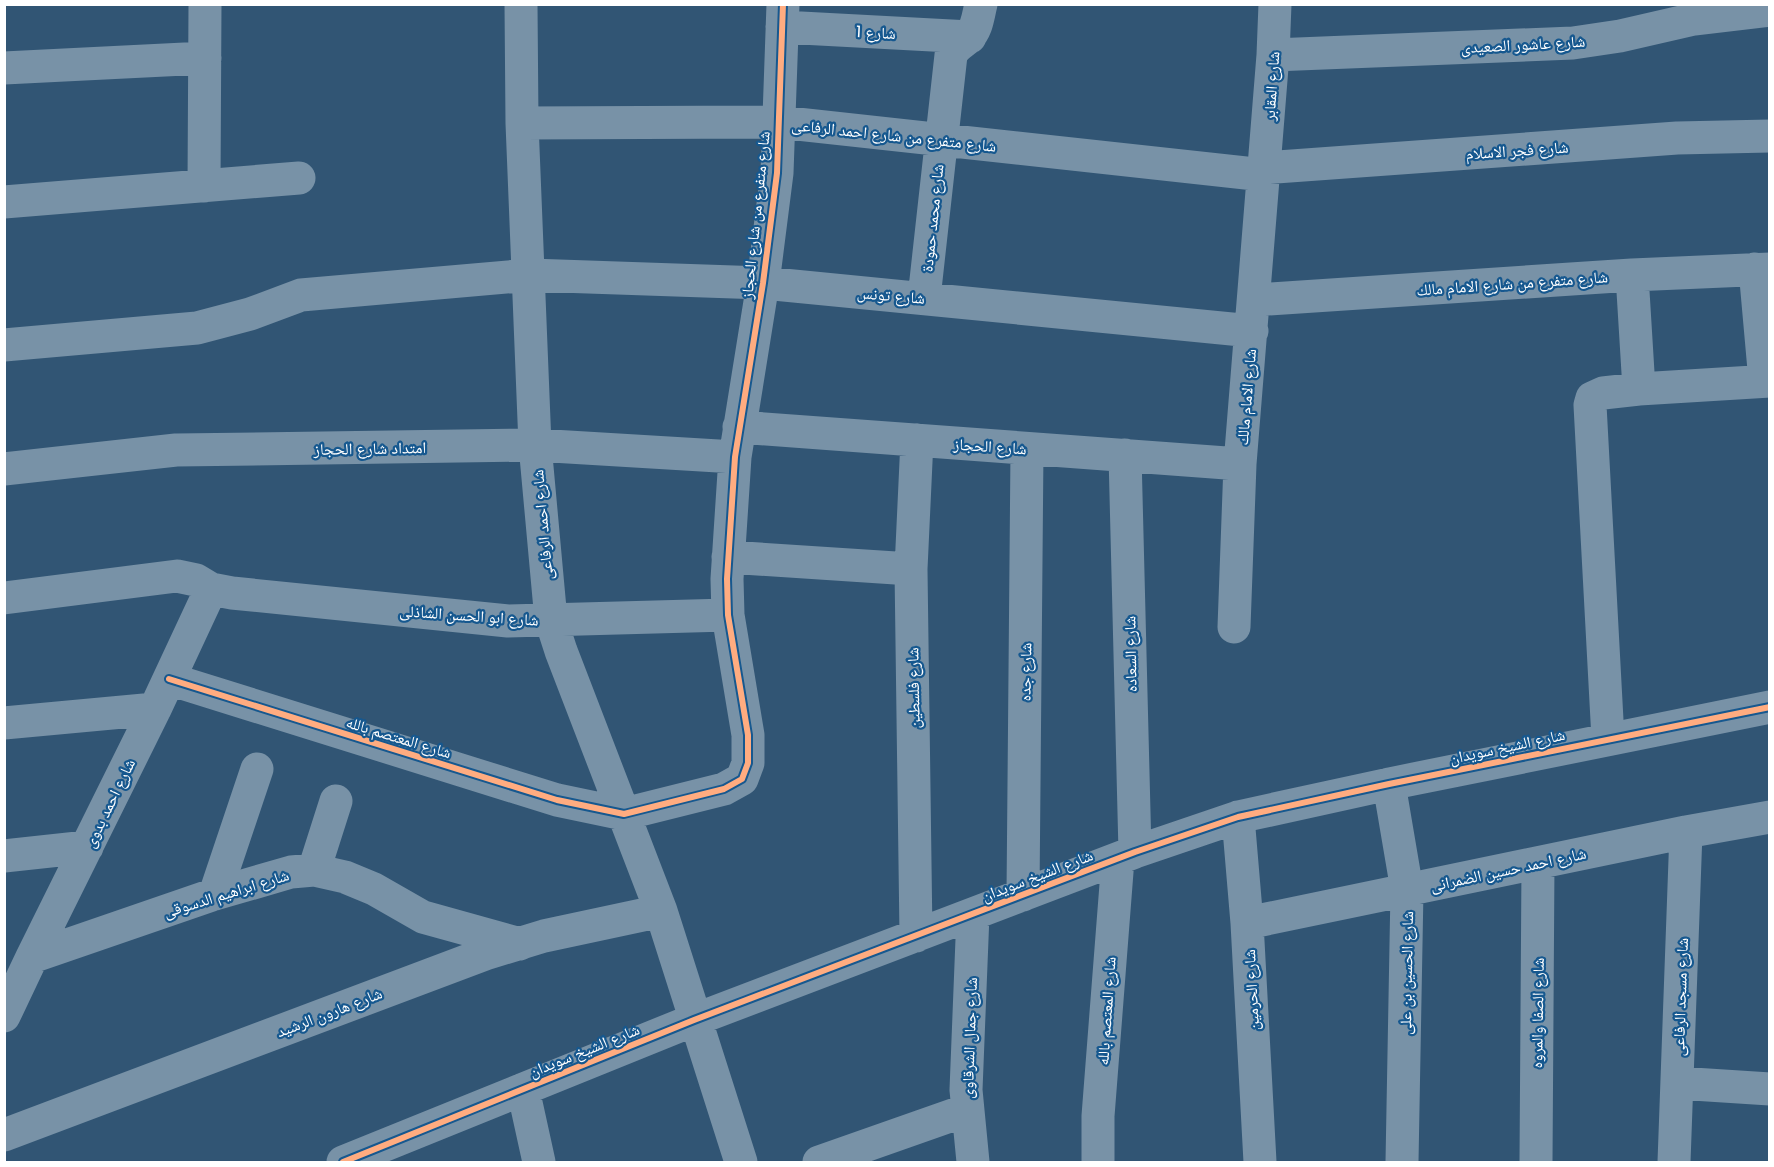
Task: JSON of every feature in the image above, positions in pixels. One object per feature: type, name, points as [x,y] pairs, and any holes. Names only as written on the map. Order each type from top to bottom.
[{"type":"street","points":[[204,186],[205,4]]},
{"type":"street","name":"شارع احمد الرفاعى","points":[[521,4],[522,123],[530,275],[535,446],[551,620],[661,911],[741,1162]]},
{"type":"street","name":"شارع محمد حمودة","points":[[924,298],[951,55],[958,44],[970,37],[977,23],[981,4]]},
{"type":"street","name":"شارع المقابر","points":[[1264,172],[1275,4]]},
{"type":"street","name":"شارع عاشور الصعيدى","points":[[1273,55],[1573,43],[1620,36],[1648,17],[1694,19],[1770,10]]},
{"type":"street","name":"شارع 1","points":[[783,16],[970,37]]},
{"type":"street","name":"شارع متفرع من شارع الحجاز","points":[[624,814],[724,789],[742,779],[748,763],[748,735],[728,615],[728,556],[737,442],[763,283],[777,173],[783,16]]},
{"type":"street","points":[[4,68],[205,58]]},
{"type":"street","name":"شارع متفرع من شارع احمد الرفاعى","points":[[522,123],[779,122],[1264,172]]},
{"type":"street","name":"شارع فجر الاسلام","points":[[1264,172],[1677,138],[1770,136]]},
{"type":"street","name":"شارع الامام مالك","points":[[1234,627],[1240,464],[1264,172]]},
{"type":"street","points":[[4,202],[299,178]]},
{"type":"street","points":[[1608,739],[1590,405],[1592,398],[1603,393],[1639,389],[1767,381],[1762,269]]},
{"type":"street","name":"شارع متفرع من شارع الامام مالك","points":[[1253,316],[1632,275],[1762,269]]},
{"type":"street","name":"شارع تونس","points":[[4,345],[197,327],[250,314],[301,295],[530,275],[763,283],[924,298],[1253,316]]},
{"type":"street","points":[[1632,275],[1639,389]]},
{"type":"street","name":"شارع الحجاز","points":[[737,442],[918,440],[1240,464]]},
{"type":"street","name":"شارع فلسطين","points":[[916,936],[911,569],[918,440]]},
{"type":"street","name":"امتداد شارع الحجاز","points":[[4,469],[176,450],[737,442]]},
{"type":"street","name":"شارع جده","points":[[1023,895],[1027,448]]},
{"type":"street","name":"شارع السعاده","points":[[1125,455],[1126,856]]},
{"type":"street","points":[[728,556],[911,569]]},
{"type":"street","name":"شارع ابو الحسن الشاذلى","points":[[4,598],[177,576],[196,580],[212,589],[250,595],[508,621],[728,615]]},
{"type":"street","name":"شارع احمد بدوى","points":[[4,1016],[156,709],[212,589]]},
{"type":"street","name":"شارع المعتصم بالله","points":[[169,679],[557,800],[624,814]]},
{"type":"street","name":"شارع الشيخ سويدان","points":[[343,1162],[694,1020],[1126,856],[1238,818],[1389,784],[1770,707]]},
{"type":"street","points":[[4,723],[156,709]]},
{"type":"street","points":[[215,894],[258,769]]},
{"type":"street","name":"شارع الحسين بن على","points":[[1389,784],[1407,890],[1402,1162]]},
{"type":"street","points":[[314,870],[336,801]]},
{"type":"street","name":"شارع احمد حسين الضمرانى","points":[[1247,923],[1686,832],[1770,817]]},
{"type":"street","name":"شارع الحرمين","points":[[1238,818],[1247,923],[1260,1162]]},
{"type":"street","name":"شارع مسجد الرفاعى","points":[[1674,1162],[1686,832]]},
{"type":"street","points":[[4,856],[87,847]]},
{"type":"street","name":"شارع المعتصم بالله","points":[[1098,1162],[1098,1116],[1126,856]]},
{"type":"street","name":"شارع الصفا والمروه","points":[[1536,1162],[1538,863]]},
{"type":"street","name":"شارع ابراهيم الدسوقى","points":[[32,957],[215,894],[291,872],[314,870],[345,877],[374,889],[423,917],[520,944]]},
{"type":"street","name":"شارع هارون الرشيد","points":[[4,1135],[485,954],[544,936],[661,911]]},
{"type":"street","name":"شارع جمال الشرقاوى","points":[[973,914],[967,1110],[973,1162]]},
{"type":"street","points":[[1677,1083],[1770,1089]]},
{"type":"street","points":[[523,1089],[539,1162]]},
{"type":"street","points":[[819,1162],[967,1110]]},
{"type":"cycle path","points":[[169,679],[557,800],[624,814],[724,789],[742,779],[748,763],[748,735],[728,615],[727,579],[735,457],[763,283],[777,173],[783,4]]},
{"type":"cycle path","points":[[343,1162],[694,1020],[1135,852],[1238,817],[1770,707]]}]
